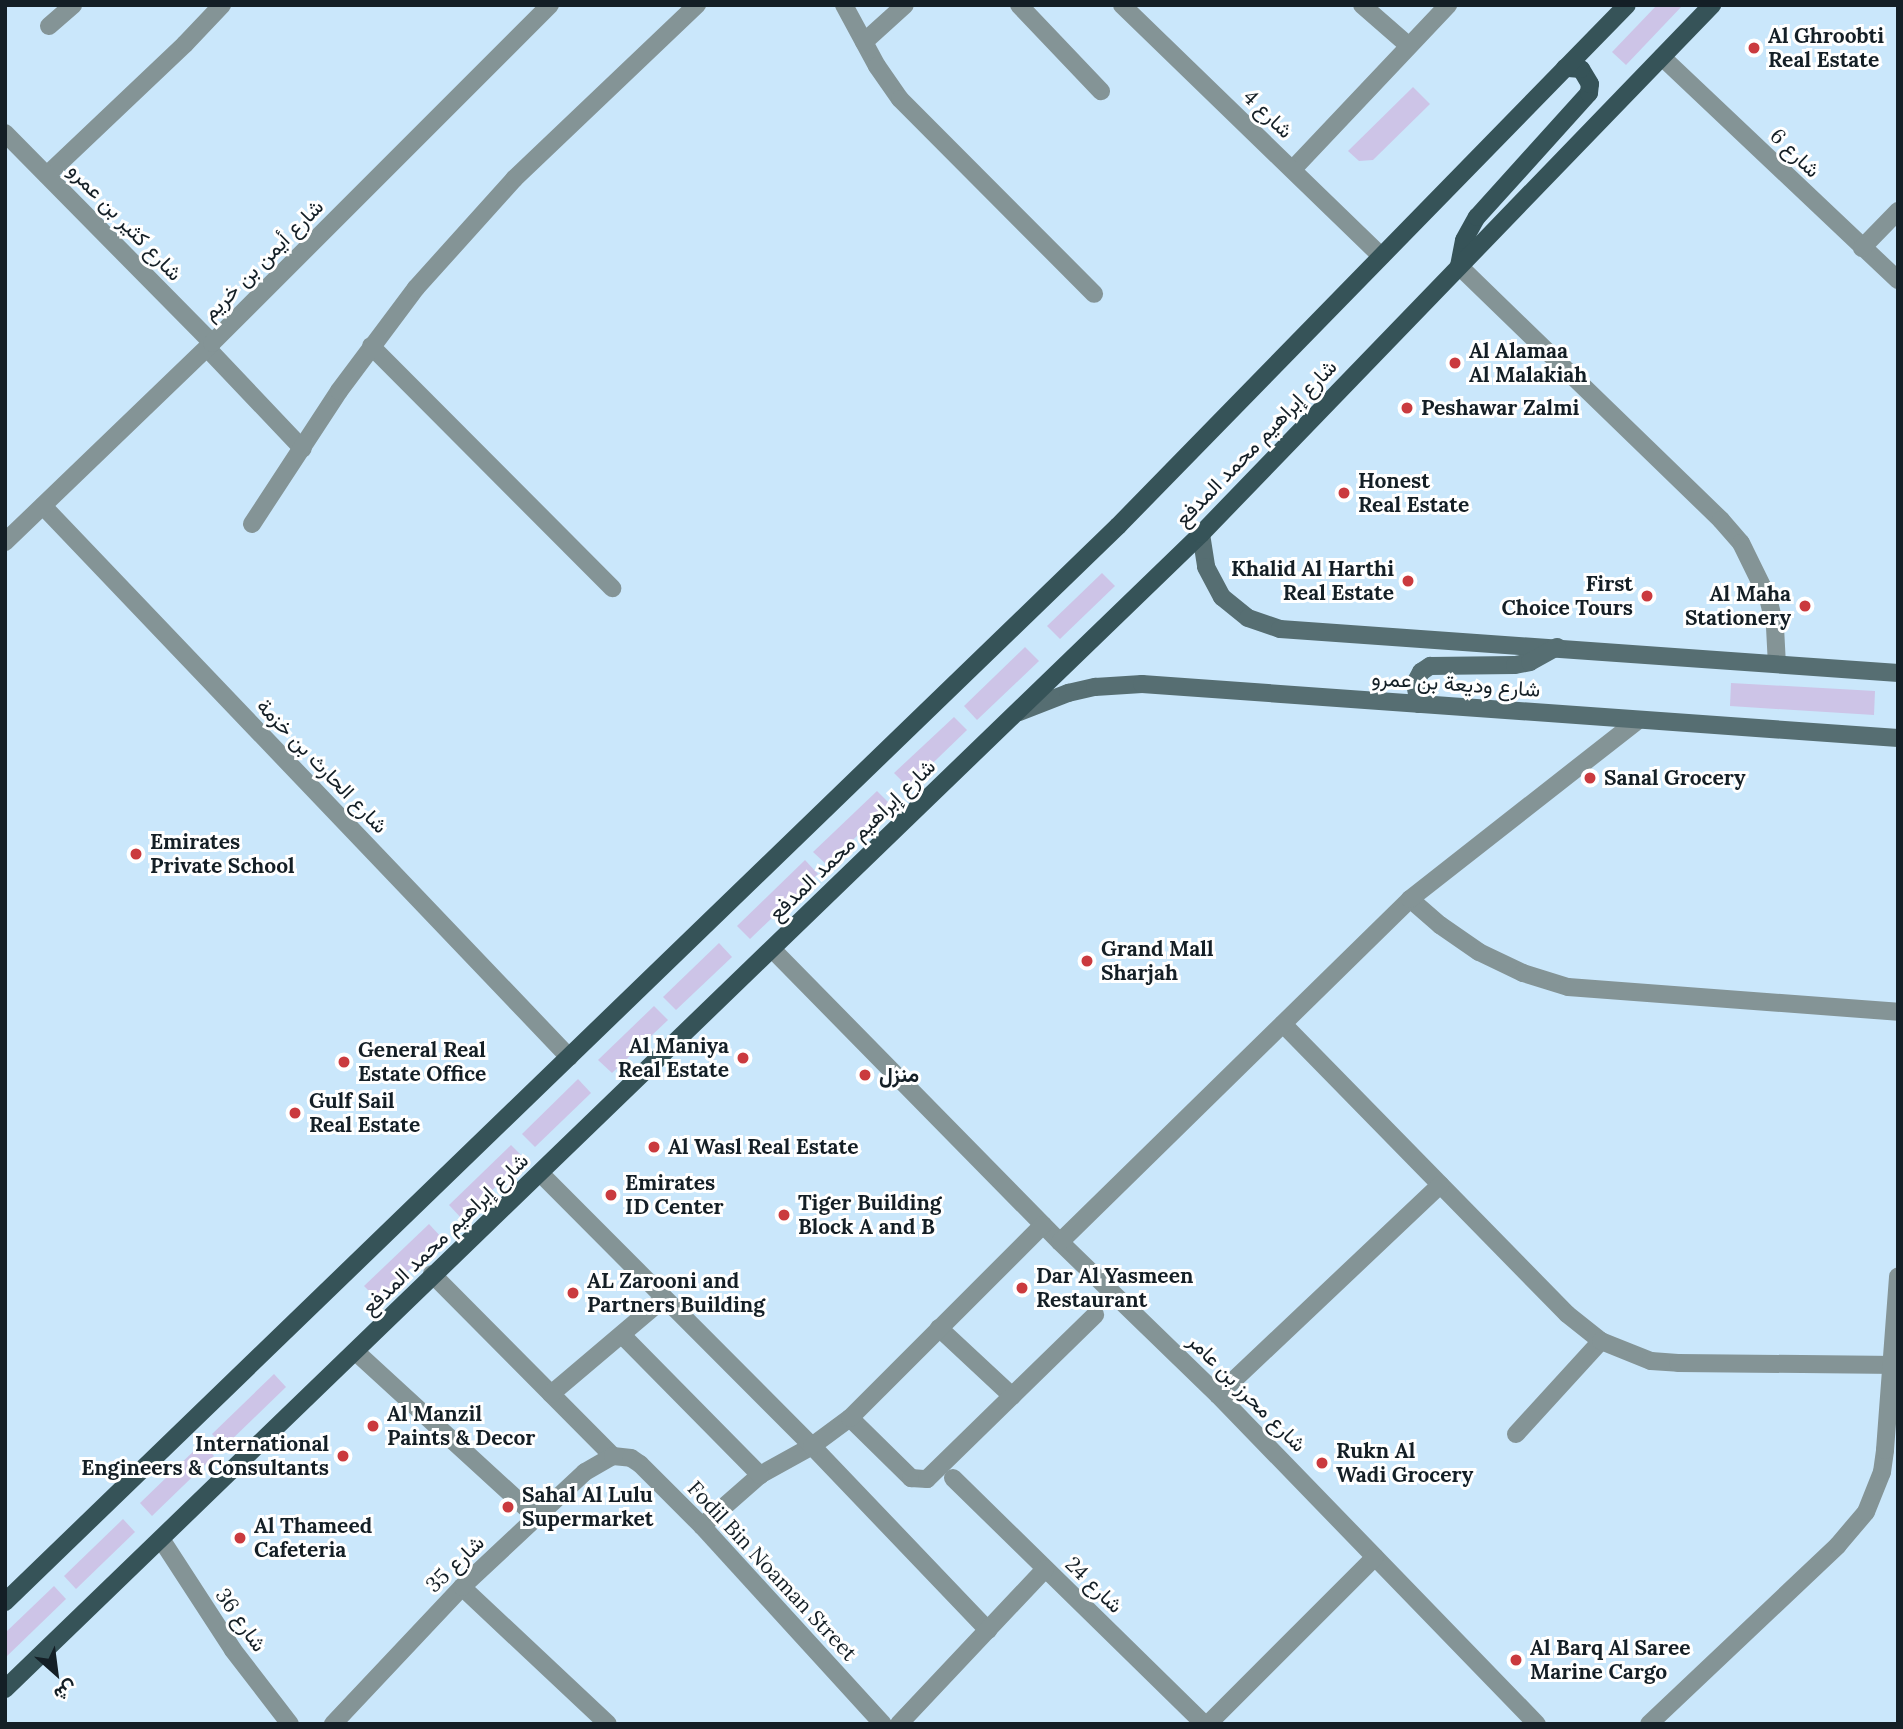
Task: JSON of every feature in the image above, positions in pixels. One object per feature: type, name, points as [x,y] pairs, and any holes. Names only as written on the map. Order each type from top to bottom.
[{"type":"main road","name":"شارع إبراهيم محمد المدفع","points":[[5,1602],[1118,526],[1627,5]]},
{"type":"main road","name":"شارع إبراهيم محمد المدفع","points":[[5,1689],[1201,534],[1712,5]]},
{"type":"main road","points":[[1459,266],[1464,240],[1477,217],[1589,93],[1590,84],[1581,69],[1564,68]]},
{"type":"street","points":[[49,26],[73,5]]},
{"type":"street","points":[[47,175],[186,44],[222,5]]},
{"type":"street","name":"شارع أيمن بن خريم","points":[[5,542],[210,346],[550,5]]},
{"type":"street","points":[[252,524],[371,346],[415,288],[514,179],[697,5]]},
{"type":"street","points":[[844,5],[900,99],[1094,294]]},
{"type":"street","points":[[864,42],[905,5]]},
{"type":"street","points":[[1019,5],[1101,92]]},
{"type":"street","name":"شارع 4","points":[[1122,5],[1381,256]]},
{"type":"street","points":[[1362,5],[1409,46]]},
{"type":"street","points":[[1293,169],[1448,5]]},
{"type":"street","name":"شارع 6","points":[[1662,57],[1898,280]]},
{"type":"street","name":"شارع كثير بن عمرو","points":[[5,132],[210,346],[303,449]]},
{"type":"street","points":[[1862,248],[1898,211]]},
{"type":"street","points":[[1459,266],[1721,520],[1741,543],[1768,598],[1775,627],[1777,663]]},
{"type":"street","points":[[371,346],[612,588]]},
{"type":"street","name":"شارع الحارث بن خزمة","points":[[43,506],[569,1057]]},
{"type":"street","name":"شارع وديعة بن عمرو","points":[[1201,534],[1206,567],[1222,597],[1234,609],[1264,625],[1296,630],[1898,673]]},
{"type":"street","points":[[1419,704],[1415,683],[1421,672],[1430,666],[1515,665],[1530,662],[1557,647]]},
{"type":"street","name":"شارع وديعة بن عمرو","points":[[1016,713],[1068,693],[1123,684],[1898,738]]},
{"type":"street","points":[[1060,1242],[1410,899],[1638,720]]},
{"type":"street","points":[[1410,899],[1440,925],[1479,952],[1522,973],[1568,988],[1898,1012]]},
{"type":"street","name":"شارع محرز بن عامر","points":[[773,950],[1043,1225],[1218,1395],[1537,1724]]},
{"type":"street","points":[[1283,1024],[1567,1314],[1601,1341],[1651,1361],[1895,1364]]},
{"type":"street","points":[[541,1174],[812,1446],[988,1630]]},
{"type":"street","points":[[1218,1395],[1440,1185]]},
{"type":"street","points":[[702,1525],[760,1475],[812,1446],[850,1418],[1043,1225]]},
{"type":"street","name":"Fodil Bin Noaman Street","points":[[432,1274],[617,1456],[640,1464],[702,1525],[883,1724]]},
{"type":"street","points":[[1649,1724],[1838,1545],[1866,1512],[1882,1472],[1895,1364],[1898,1276]]},
{"type":"street","points":[[551,1394],[664,1297]]},
{"type":"street","points":[[850,1418],[911,1478],[921,1481],[927,1479],[1095,1315]]},
{"type":"street","points":[[939,1328],[1012,1396]]},
{"type":"street","points":[[622,1335],[760,1475]]},
{"type":"street","points":[[1516,1434],[1601,1341]]},
{"type":"street","points":[[356,1352],[536,1517]]},
{"type":"street","name":"شارع 35","points":[[333,1724],[462,1587],[536,1517],[585,1472],[617,1456]]},
{"type":"street","name":"شارع 24","points":[[953,1478],[1206,1724]]},
{"type":"street","name":"شارع 36","points":[[161,1539],[233,1650],[290,1724]]},
{"type":"street","points":[[1206,1724],[1375,1557]]},
{"type":"street","points":[[900,1724],[1045,1569]]},
{"type":"street","points":[[462,1587],[608,1724]]},
{"type":"shaded area","points":[[1657,5],[1683,5],[1626,65],[1612,52]]},
{"type":"shaded area","points":[[1413,87],[1430,104],[1373,160],[1359,161],[1348,151]]},
{"type":"shaded area","points":[[1102,573],[1115,586],[1060,639],[1047,626]]},
{"type":"shaded area","points":[[1025,647],[1039,661],[977,720],[964,706]]},
{"type":"shaded area","points":[[1731,683],[1875,691],[1874,715],[1730,706]]},
{"type":"shaded area","points":[[954,717],[967,730],[908,787],[894,773]]},
{"type":"shaded area","points":[[877,791],[890,804],[827,865],[813,852]]},
{"type":"shaded area","points":[[805,860],[818,874],[750,939],[737,926]]},
{"type":"shaded area","points":[[719,943],[732,957],[676,1010],[663,997]]},
{"type":"shaded area","points":[[654,1006],[668,1020],[612,1073],[598,1060]]},
{"type":"shaded area","points":[[578,1079],[591,1093],[535,1147],[522,1134]]},
{"type":"shaded area","points":[[511,1145],[525,1159],[462,1219],[449,1205]]},
{"type":"shaded area","points":[[429,1224],[442,1238],[378,1300],[364,1286]]},
{"type":"shaded area","points":[[274,1374],[286,1387],[224,1447],[212,1434]]},
{"type":"shaded area","points":[[202,1443],[214,1456],[152,1516],[140,1503]]},
{"type":"shaded area","points":[[123,1519],[135,1532],[76,1589],[64,1576]]},
{"type":"shaded area","points":[[54,1586],[66,1599],[5,1658],[5,1633]]},
{"type":"place","name":"Al Ghroobti Real Estate","points":[[1754,48]]},
{"type":"place","name":"Al Alamaa Al Malakiah","points":[[1455,363]]},
{"type":"place","name":"Peshawar Zalmi","points":[[1407,408]]},
{"type":"place","name":"Honest Real Estate","points":[[1344,493]]},
{"type":"place","name":"Khalid Al Harthi Real Estate","points":[[1408,581]]},
{"type":"place","name":"First Choice Tours","points":[[1647,596]]},
{"type":"place","name":"Al Maha Stationery","points":[[1805,606]]},
{"type":"place","name":"Sanal Grocery","points":[[1590,778]]},
{"type":"place","name":"Emirates Private School","points":[[136,854]]},
{"type":"place","name":"Grand Mall Sharjah","points":[[1087,961]]},
{"type":"place","name":"Al Maniya Real Estate","points":[[743,1058]]},
{"type":"place","name":"General Real Estate Office","points":[[344,1062]]},
{"type":"place","name":"منزل","points":[[865,1075]]},
{"type":"place","name":"Gulf Sail Real Estate","points":[[295,1113]]},
{"type":"place","name":"Al Wasl Real Estate","points":[[654,1147]]},
{"type":"place","name":"Emirates ID Center","points":[[611,1195]]},
{"type":"place","name":"Tiger Building Block A and B","points":[[784,1215]]},
{"type":"place","name":"Dar Al Yasmeen Restaurant","points":[[1022,1288]]},
{"type":"place","name":"AL Zarooni and Partners Building","points":[[573,1293]]},
{"type":"place","name":"Al Manzil Paints & Decor","points":[[373,1426]]},
{"type":"place","name":"International Engineers & Consultants","points":[[343,1456]]},
{"type":"place","name":"Rukn Al Wadi Grocery","points":[[1322,1463]]},
{"type":"place","name":"Sahal Al Lulu Supermarket","points":[[508,1507]]},
{"type":"place","name":"Al Thameed Cafeteria","points":[[240,1538]]},
{"type":"place","name":"Al Barq Al Saree Marine Cargo","points":[[1516,1660]]}]
